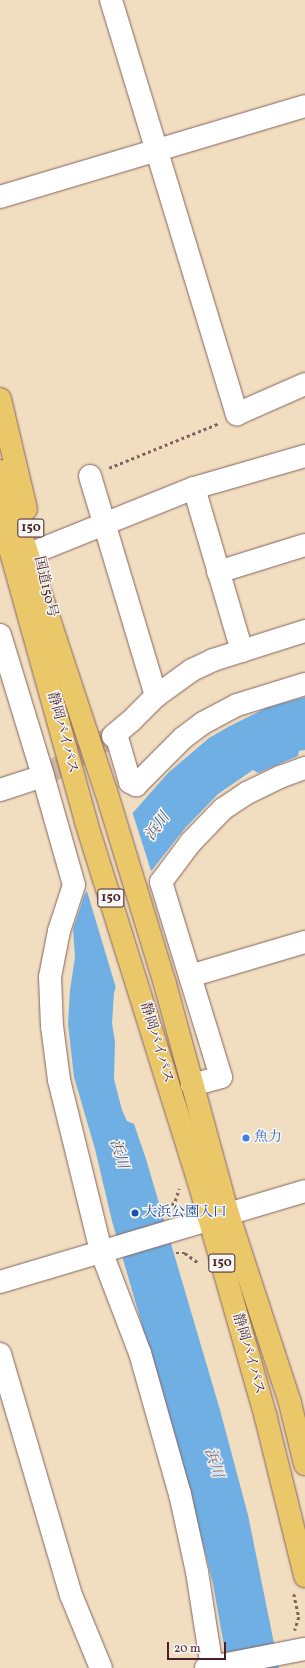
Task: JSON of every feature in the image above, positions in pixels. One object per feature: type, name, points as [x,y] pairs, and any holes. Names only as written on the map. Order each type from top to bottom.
[{"type":"highway","name":"国道150号","points":[[0,399],[37,551],[52,660]]},
{"type":"highway","name":"静岡バイパス","points":[[0,471],[52,660],[93,844],[218,1217],[290,1403],[305,1464]]},
{"type":"highway","name":"静岡バイパス","points":[[0,513],[52,660],[113,814],[144,921],[165,984],[192,1085],[218,1217],[305,1576]]},
{"type":"highway","name":"国道150号","points":[[1,555],[52,660]]},
{"type":"street","points":[[111,0],[237,414],[305,384]]},
{"type":"street","points":[[0,197],[305,106]]},
{"type":"street","points":[[37,551],[194,488],[305,456]]},
{"type":"street","points":[[90,476],[156,696]]},
{"type":"street","points":[[194,488],[242,651]]},
{"type":"street","points":[[218,572],[305,545]]},
{"type":"street","points":[[305,631],[213,660],[192,670],[156,696],[115,735],[130,782],[136,785],[183,738],[212,718],[237,705],[305,684]]},
{"type":"street","points":[[0,635],[43,776],[74,885],[59,931],[50,977],[52,1026],[59,1080],[104,1250],[140,1352],[180,1494],[197,1572],[210,1668],[295,1651]]},
{"type":"street","points":[[192,1085],[221,1078],[161,882],[191,842],[223,809],[247,793],[280,777],[305,768]]},
{"type":"street","points":[[0,790],[43,776]]},
{"type":"street","points":[[190,976],[305,942]]},
{"type":"street","points":[[0,1282],[305,1191]]},
{"type":"street","points":[[0,1354],[71,1595],[101,1668]]},
{"type":"path","points":[[90,476],[237,414]]},
{"type":"water","name":"浜川","points":[[305,697],[305,750],[299,751],[298,756],[258,773],[253,770],[218,794],[186,827],[148,875],[114,993],[112,1023],[115,1042],[114,1079],[122,1110],[127,1121],[134,1124],[146,1159],[220,1410],[248,1515],[279,1668],[228,1668],[213,1584],[190,1491],[112,1221],[95,1149],[74,1077],[68,1024],[70,990],[75,957],[73,929],[84,896],[108,850],[130,816],[168,773],[209,738],[228,727],[266,708]]},
{"type":"pier","points":[[132,811],[152,874],[116,988],[86,888],[107,848]]},
{"type":"tunnel","points":[[43,776],[113,736]]},
{"type":"place","name":"魚力","points":[[246,1138]]},
{"type":"place","name":"大浜公園入口","points":[[135,1213]]}]
